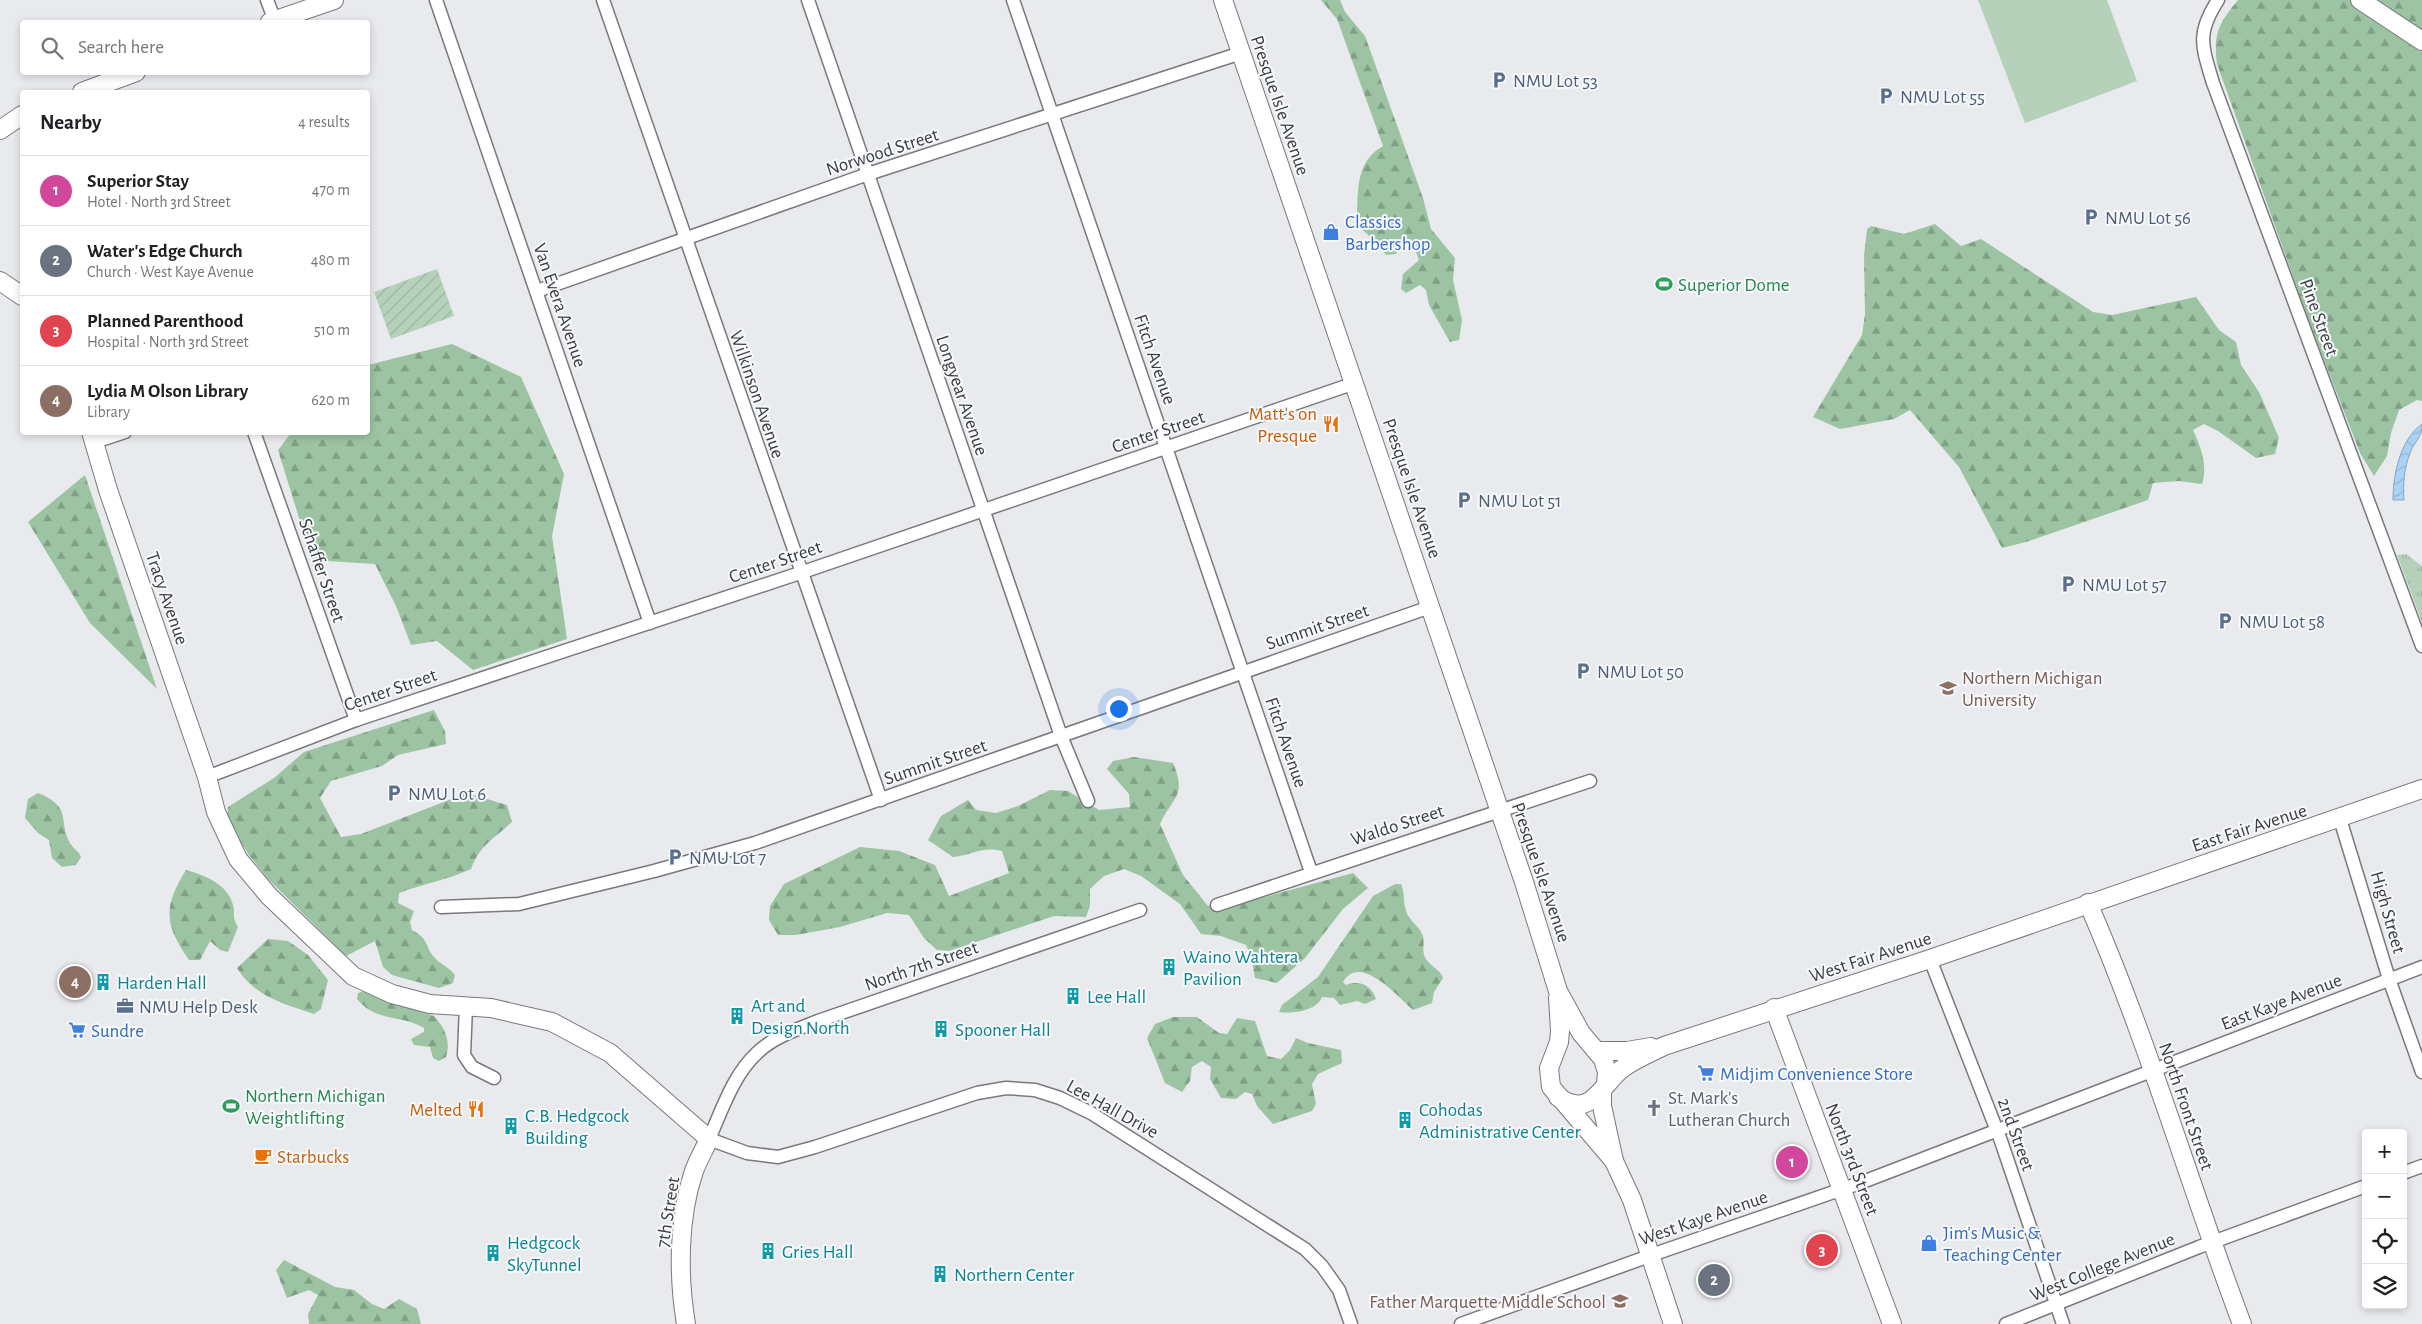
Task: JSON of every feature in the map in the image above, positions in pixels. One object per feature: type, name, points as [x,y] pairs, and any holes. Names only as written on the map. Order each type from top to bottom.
[{"type":"street","points":[[267,0],[272,20]]},
{"type":"street","points":[[278,20],[334,0]]},
{"type":"street","name":"Van Evera Avenue","points":[[436,0],[650,623]]},
{"type":"street","name":"Wilkinson Avenue","points":[[602,0],[800,573],[881,800]]},
{"type":"street","name":"Longyear Avenue","points":[[808,0],[1061,736],[1088,801]]},
{"type":"street","name":"Fitch Avenue","points":[[1013,0],[1311,872]]},
{"type":"street","name":"Presque Isle Avenue","points":[[1223,0],[1527,891],[1558,991],[1594,1050],[1606,1065],[1602,1106],[1614,1161],[1632,1200],[1673,1324]]},
{"type":"street","name":"Pine Street","points":[[2218,0],[2204,27],[2203,34],[2205,56],[2213,83],[2422,646]]},
{"type":"street","points":[[2360,0],[2422,41]]},
{"type":"street","name":"Norwood Street","points":[[537,291],[868,174],[1053,116],[1241,53]]},
{"type":"street","points":[[87,90],[128,75]]},
{"type":"street","points":[[0,119],[20,115]]},
{"type":"street","points":[[0,130],[20,116]]},
{"type":"street","points":[[0,280],[20,295]]},
{"type":"street","name":"Center Street","points":[[207,777],[356,720],[800,573],[1355,383]]},
{"type":"street","points":[[93,437],[105,435]]},
{"type":"street","name":"Schaffer Street","points":[[255,435],[356,720]]},
{"type":"street","name":"Tracy Avenue","points":[[93,437],[108,490],[207,777],[216,812],[238,859],[269,896],[353,976],[392,994],[420,1002],[501,1009],[552,1022],[610,1053],[709,1139]]},
{"type":"street","name":"Summit Street","points":[[441,907],[518,904],[755,843],[1430,607]]},
{"type":"street","name":"Waldo Street","points":[[1217,905],[1311,872],[1590,781]]},
{"type":"street","name":"East Fair Avenue","points":[[2088,903],[2422,789]]},
{"type":"street","name":"High Street","points":[[2340,818],[2389,979],[2422,1072]]},
{"type":"street","name":"West Fair Avenue","points":[[1558,1097],[1570,1103],[1582,1104],[1594,1099],[1624,1068],[1664,1046],[1774,1008],[1930,959],[2088,903]]},
{"type":"street","name":"North Front Street","points":[[2088,903],[2154,1071],[2242,1324]]},
{"type":"street","name":"North 7th Street","points":[[709,1139],[736,1078],[758,1052],[787,1034],[818,1021],[1140,910]]},
{"type":"street","name":"2nd Street","points":[[1930,959],[1997,1130],[2063,1324]]},
{"type":"street","name":"East Kaye Avenue","points":[[2154,1071],[2422,967]]},
{"type":"street","name":"Presque Isle Avenue","points":[[1558,991],[1560,1039],[1551,1061],[1548,1080],[1558,1097],[1614,1161]]},
{"type":"street","points":[[466,1006],[464,1055],[472,1067],[494,1078]]},
{"type":"street","name":"North 3rd Street","points":[[1774,1008],[1892,1324]]},
{"type":"street","name":"West Fair Avenue","points":[[1551,1061],[1559,1052],[1570,1046],[1583,1045],[1594,1050],[1627,1051],[1664,1046]]},
{"type":"street","name":"West Kaye Avenue","points":[[1461,1324],[1650,1255],[1842,1189],[2154,1071]]},
{"type":"street","name":"Lee Hall Drive","points":[[709,1139],[747,1153],[778,1157],[815,1147],[977,1093],[1006,1088],[1041,1092],[1060,1098],[1091,1113],[1305,1249],[1322,1266],[1339,1290],[1351,1324]]},
{"type":"street","name":"7th Street","points":[[686,1324],[683,1305],[680,1240],[694,1172],[709,1139]]},
{"type":"street","points":[[2407,1172],[2422,1166]]},
{"type":"street","name":"West College Avenue","points":[[2006,1324],[2212,1242],[2362,1187]]},
{"type":"green space","points":[[1321,0],[1340,0],[1345,12],[1365,36],[1423,198],[1431,229],[1455,258],[1453,280],[1462,320],[1459,340],[1450,342],[1429,305],[1426,290],[1420,285],[1406,293],[1401,289],[1403,274],[1419,260],[1411,239],[1403,241],[1396,254],[1386,255],[1375,241],[1357,225],[1358,191],[1362,170],[1374,153],[1383,146],[1337,19]]},
{"type":"green space","points":[[1978,0],[2107,0],[2137,81],[2025,123]]},
{"type":"green space","points":[[2238,0],[2422,0],[2422,401],[2417,400],[2399,410],[2391,433],[2387,456],[2374,476],[2360,453],[2309,321],[2217,64],[2216,44],[2219,29],[2226,15]]},
{"type":"green space","points":[[1935,224],[1961,246],[1981,239],[2093,312],[2112,315],[2196,297],[2219,330],[2236,342],[2241,365],[2259,392],[2279,438],[2275,454],[2256,458],[2218,431],[2204,424],[2193,430],[2204,463],[2202,484],[2179,481],[2153,483],[2148,500],[2026,542],[2002,548],[1959,467],[1910,410],[1894,419],[1840,429],[1813,417],[1862,335],[1865,314],[1864,256],[1867,229],[1871,226],[1904,234]]},
{"type":"green space","points":[[437,269],[454,316],[391,339],[374,292]]},
{"type":"green space","points":[[452,344],[521,377],[564,474],[552,536],[567,639],[473,670],[437,641],[411,645],[396,606],[375,564],[312,560],[278,450],[289,435],[370,435],[370,364]]},
{"type":"green space","points":[[85,475],[157,689],[90,623],[28,522]]},
{"type":"green space","points":[[2406,554],[2422,566],[2422,622],[2397,555]]},
{"type":"green space","points":[[434,710],[445,731],[446,744],[398,755],[382,766],[331,781],[320,798],[341,837],[361,834],[467,793],[507,805],[512,822],[483,848],[471,869],[399,893],[398,903],[414,911],[410,922],[412,930],[422,937],[434,957],[455,975],[453,983],[439,988],[392,975],[383,967],[375,941],[346,956],[267,878],[248,854],[227,818],[228,807],[274,778],[304,752]]},
{"type":"green space","points":[[1134,757],[1173,763],[1179,783],[1177,795],[1160,824],[1183,875],[1208,906],[1231,906],[1353,873],[1368,888],[1343,909],[1305,958],[1277,983],[1255,978],[1251,956],[1246,945],[1221,936],[1201,934],[1180,904],[1141,876],[1124,869],[1104,876],[1090,889],[1090,906],[1086,917],[1054,916],[949,951],[937,950],[924,938],[909,915],[887,913],[840,927],[796,935],[778,935],[769,920],[770,906],[784,884],[860,847],[899,851],[935,865],[949,896],[1009,873],[1002,851],[983,850],[953,857],[928,840],[941,816],[968,800],[976,810],[996,813],[1018,806],[1050,790],[1068,791],[1099,810],[1130,807],[1129,794],[1107,769],[1113,761]]},
{"type":"green space","points":[[38,793],[57,804],[61,810],[67,837],[81,857],[76,865],[62,867],[52,858],[49,840],[38,833],[25,818],[28,799]]},
{"type":"green space","points":[[186,870],[221,886],[230,898],[238,927],[228,952],[220,950],[210,941],[200,960],[189,960],[175,936],[171,925],[170,905],[178,883]]},
{"type":"green space","points":[[1395,884],[1401,884],[1407,914],[1423,936],[1423,951],[1428,962],[1440,972],[1443,978],[1434,992],[1432,1003],[1413,1010],[1379,980],[1359,972],[1350,974],[1343,982],[1346,985],[1356,983],[1368,987],[1376,999],[1365,1004],[1357,1001],[1340,1005],[1334,998],[1322,997],[1315,1006],[1304,1011],[1279,1012],[1282,1005],[1318,977],[1373,896]]},
{"type":"green space","points":[[268,939],[288,941],[308,955],[328,980],[321,1009],[314,1014],[281,1003],[261,993],[244,978],[237,968]]},
{"type":"green space","points":[[364,991],[434,1016],[446,1035],[448,1046],[446,1057],[439,1061],[433,1058],[430,1047],[414,1045],[411,1039],[424,1032],[424,1028],[407,1021],[381,1015],[365,1007],[357,999],[358,993]]},
{"type":"green space","points":[[1173,1017],[1197,1017],[1219,1033],[1227,1034],[1237,1018],[1255,1021],[1267,1056],[1281,1059],[1290,1050],[1296,1038],[1308,1043],[1341,1050],[1342,1063],[1318,1074],[1312,1084],[1316,1104],[1312,1111],[1273,1124],[1257,1106],[1252,1094],[1245,1092],[1236,1099],[1221,1098],[1210,1079],[1211,1067],[1202,1061],[1192,1067],[1190,1081],[1182,1092],[1165,1083],[1147,1038],[1155,1024]]},
{"type":"green space","points":[[284,1260],[335,1287],[354,1290],[372,1304],[384,1309],[399,1299],[417,1309],[421,1324],[309,1324],[308,1314],[318,1295],[309,1290],[287,1298],[276,1270]]},
{"type":"water","points":[[2422,424],[2421,433],[2406,465],[2404,500],[2393,500],[2394,479],[2399,458],[2408,439]]},
{"type":"place","name":"NMU Lot 53","points":[[1499,80]]},
{"type":"place","name":"NMU Lot 55","points":[[1886,96]]},
{"type":"place","name":"NMU Lot 56","points":[[2091,217]]},
{"type":"place","name":"Classics Barbershop","points":[[1331,232]]},
{"type":"place","name":"Superior Dome","points":[[1664,284]]},
{"type":"place","name":"Matt's on Presque","points":[[1331,424]]},
{"type":"place","name":"NMU Lot 51","points":[[1464,500]]},
{"type":"place","name":"NMU Lot 57","points":[[2068,584]]},
{"type":"place","name":"NMU Lot 58","points":[[2225,621]]},
{"type":"place","name":"NMU Lot 50","points":[[1583,671]]},
{"type":"place","name":"Northern Michigan University","points":[[1948,688]]},
{"type":"place","name":"NMU Lot 6","points":[[394,793]]},
{"type":"place","name":"NMU Lot 7","points":[[675,857]]},
{"type":"place","name":"Waino Wahtera Pavilion","points":[[1169,967]]},
{"type":"place","name":"Lydia M Olson Library","points":[[75,982]]},
{"type":"place","name":"Harden Hall","points":[[103,982]]},
{"type":"place","name":"Lee Hall","points":[[1073,996]]},
{"type":"place","name":"NMU Help Desk","points":[[125,1006]]},
{"type":"place","name":"Art and Design North","points":[[737,1016]]},
{"type":"place","name":"Spooner Hall","points":[[941,1029]]},
{"type":"place","name":"Sundre","points":[[77,1030]]},
{"type":"place","name":"Midjim Convenience Store","points":[[1706,1073]]},
{"type":"place","name":"Northern Michigan Weightlifting","points":[[231,1106]]},
{"type":"place","name":"St. Mark's Lutheran Church","points":[[1654,1108]]},
{"type":"place","name":"Melted","points":[[476,1109]]},
{"type":"place","name":"Cohodas Administrative Center","points":[[1405,1120]]},
{"type":"place","name":"C.B. Hedgcock Building","points":[[511,1126]]},
{"type":"place","name":"Starbucks","points":[[263,1156]]},
{"type":"place","name":"Superior Stay","points":[[1792,1162]]},
{"type":"place","name":"Jim's Music & Teaching Center","points":[[1929,1243]]},
{"type":"place","name":"Planned Parenthood","points":[[1822,1250]]},
{"type":"place","name":"Gries Hall","points":[[768,1251]]},
{"type":"place","name":"Hedgcock SkyTunnel","points":[[493,1253]]},
{"type":"place","name":"Northern Center","points":[[940,1274]]},
{"type":"place","name":"Water's Edge Church","points":[[1714,1280]]},
{"type":"place","name":"Father Marquette Middle School","points":[[1620,1301]]}]
